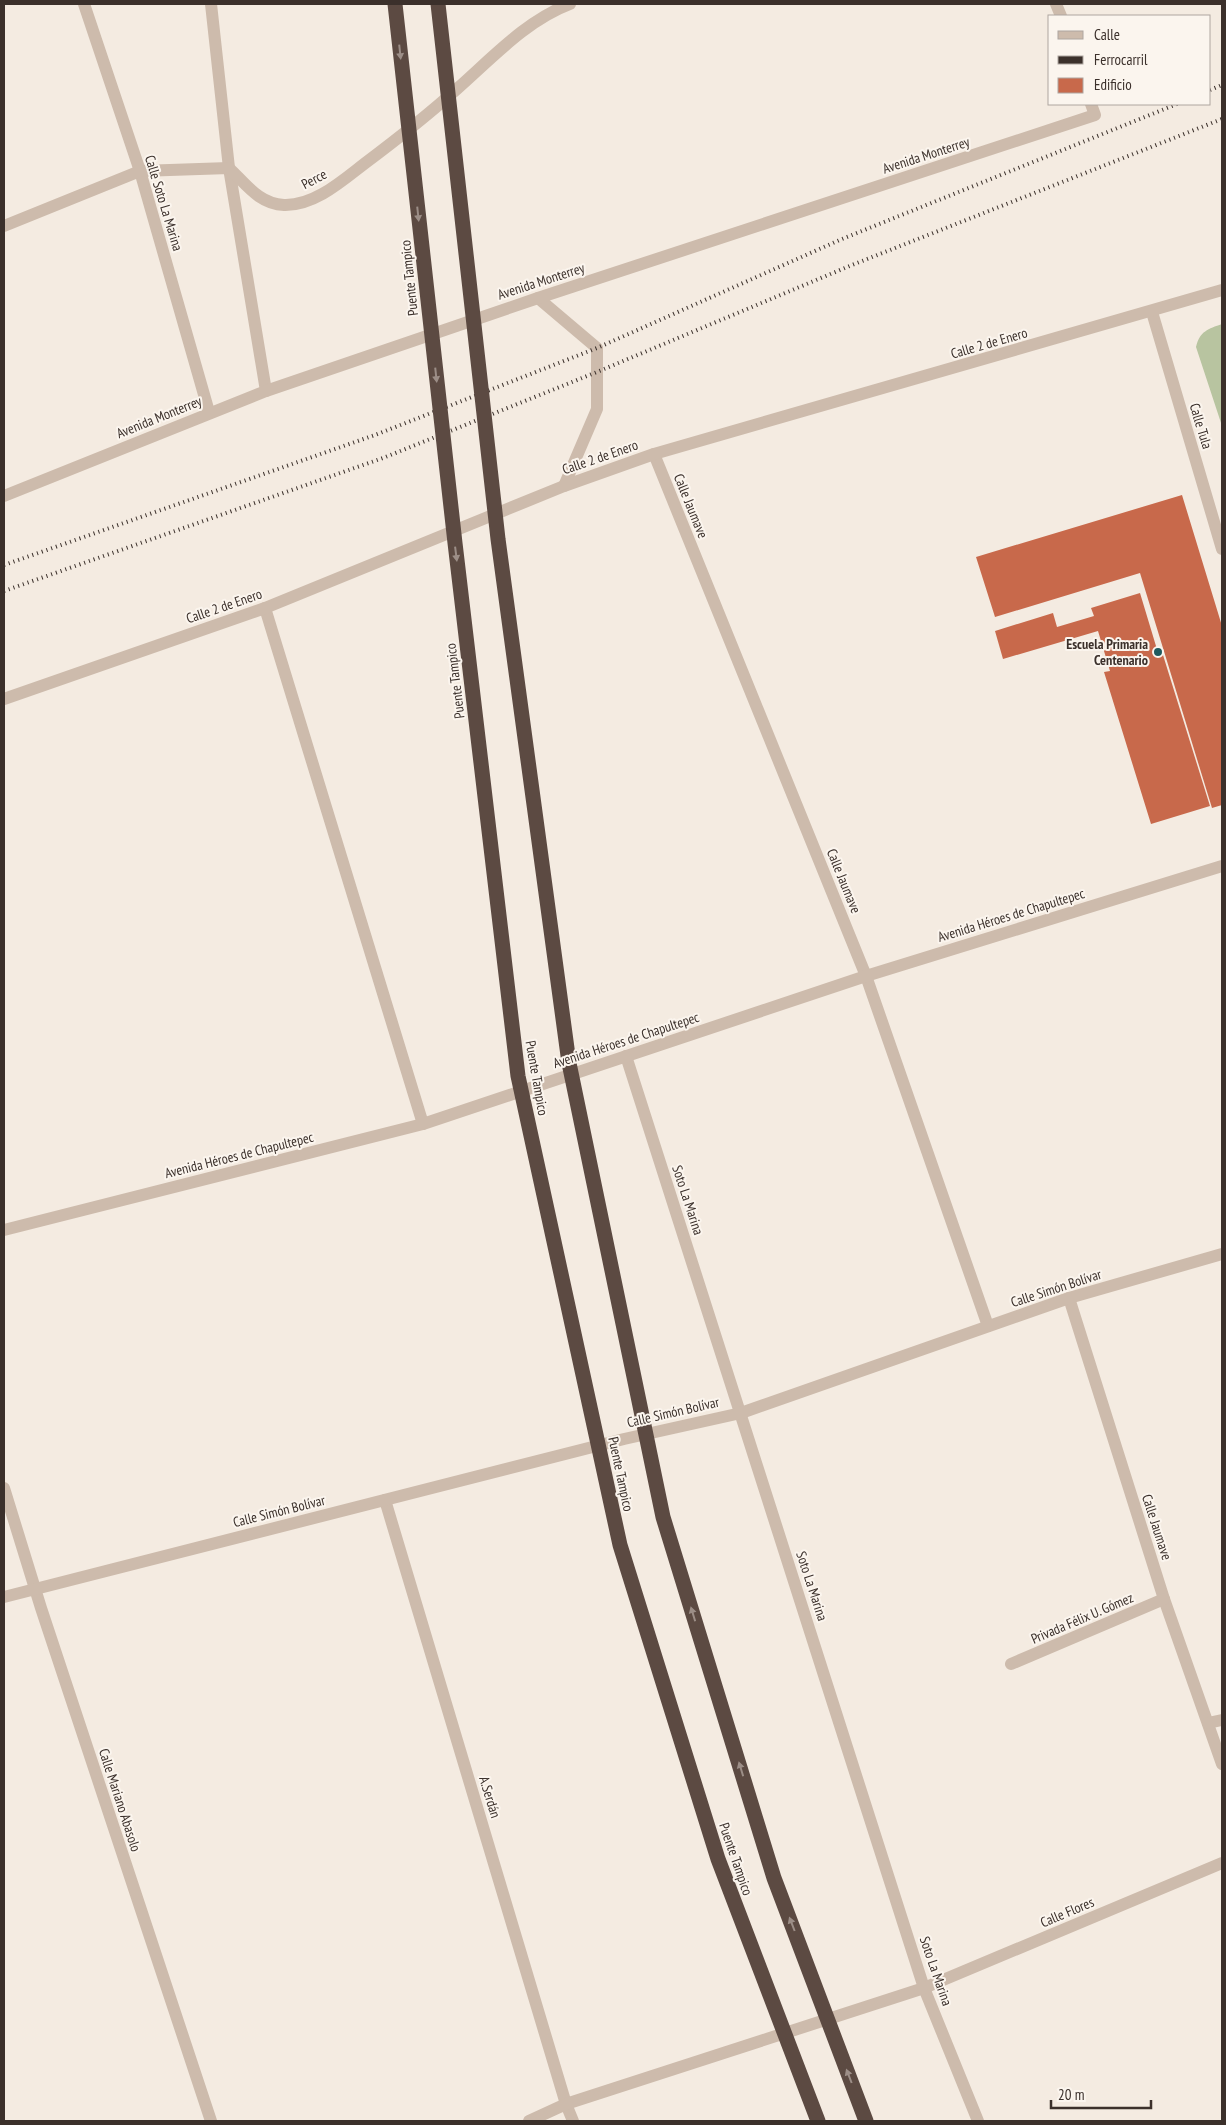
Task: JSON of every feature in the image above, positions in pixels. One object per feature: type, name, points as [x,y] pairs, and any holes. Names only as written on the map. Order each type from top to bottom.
[{"type":"highway","name":"Puente Tampico","points":[[395,4],[456,552],[518,1076],[620,1546],[718,1859],[818,2121]]},
{"type":"highway","points":[[438,4],[498,539],[569,1063],[663,1517],[774,1878],[866,2121]]},
{"type":"street","name":"Calle Soto La Marina","points":[[84,4],[140,171],[210,412]]},
{"type":"street","points":[[211,4],[229,168],[266,391]]},
{"type":"street","name":"Perce","points":[[229,168],[262,200],[285,205],[310,200],[343,180],[420,122],[521,33],[558,8],[570,4]]},
{"type":"street","name":"Avenida Monterrey","points":[[4,496],[266,391],[1093,109]]},
{"type":"street","points":[[4,226],[140,171],[229,168]]},
{"type":"street","name":"Calle 2 de Enero","points":[[4,699],[265,608],[564,486],[654,454],[1152,312],[1222,290]]},
{"type":"street","points":[[538,298],[597,348],[597,409],[564,486]]},
{"type":"street","name":"Calle Tula","points":[[1152,312],[1222,549]]},
{"type":"street","name":"Calle Jaumave","points":[[654,454],[866,976],[988,1326]]},
{"type":"street","points":[[265,608],[423,1124]]},
{"type":"street","name":"Avenida Héroes de Chapultepec","points":[[4,1230],[423,1124],[866,976],[1222,866]]},
{"type":"street","name":"Soto La Marina","points":[[626,1056],[924,1988],[978,2121]]},
{"type":"street","name":"Calle Simón Bolívar","points":[[4,1597],[624,1439],[741,1413],[1069,1298],[1222,1254]]},
{"type":"street","name":"Calle Jaumave","points":[[1069,1298],[1164,1599],[1222,1764]]},
{"type":"street","name":"Calle Mariano Abasolo","points":[[4,1488],[211,2121]]},
{"type":"street","name":"A.Serdán","points":[[385,1500],[566,2104],[573,2121]]},
{"type":"street","name":"Privada Félix U. Gómez","points":[[1011,1664],[1164,1599]]},
{"type":"street","points":[[1208,1723],[1222,1720]]},
{"type":"street","name":"Calle Flores","points":[[529,2121],[566,2104],[924,1988],[1222,1863]]},
{"type":"green space","points":[[1222,324],[1222,426],[1196,347],[1205,331]]},
{"type":"building","points":[[1182,495],[1222,626],[1222,805],[1212,808],[1140,573],[995,617],[976,557]]},
{"type":"building","points":[[1140,593],[1159,656],[1163,655],[1210,806],[1151,824],[1104,672],[1110,671],[1098,631],[1003,659],[995,631],[1053,613],[1057,627],[1094,616],[1091,608]]},
{"type":"railway","points":[[1211,90],[1222,85]]},
{"type":"railway","points":[[4,565],[375,435],[597,348],[842,239],[1175,105]]},
{"type":"railway","points":[[4,591],[383,458],[597,372],[852,265],[1222,119]]},
{"type":"place","name":"Escuela Primaria Centenario","points":[[1158,652]]}]
